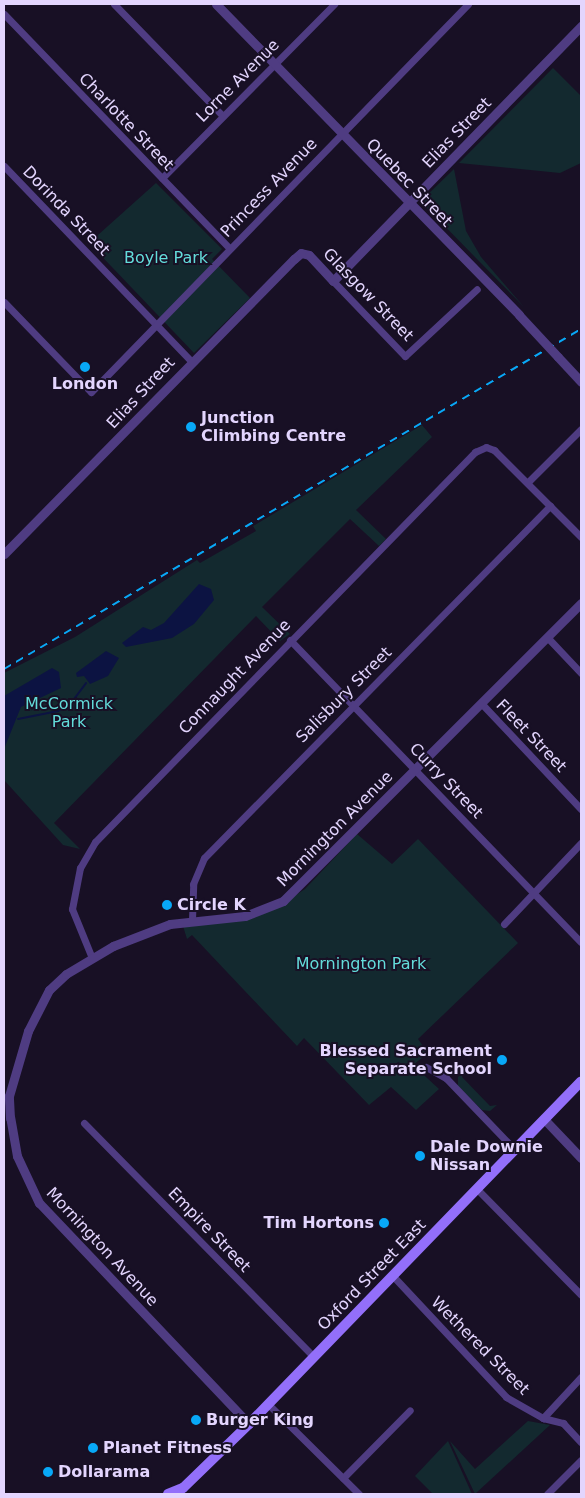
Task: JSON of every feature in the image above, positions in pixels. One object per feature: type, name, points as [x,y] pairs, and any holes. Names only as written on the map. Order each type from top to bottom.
[{"type":"main road","name":"Oxford Street East","points":[[168,1494],[184,1492],[313,1356],[581,1082]]},
{"type":"street","points":[[114,4],[223,116]]},
{"type":"street","name":"Quebec Street","points":[[216,4],[581,382]]},
{"type":"street","name":"Lorne Avenue","points":[[162,178],[334,4]]},
{"type":"street","name":"Princess Avenue","points":[[4,302],[91,392],[468,4]]},
{"type":"street","name":"Charlotte Street","points":[[4,14],[229,248]]},
{"type":"street","name":"Elias Street","points":[[333,281],[581,26]]},
{"type":"street","name":"Dorinda Street","points":[[4,166],[191,361]]},
{"type":"street","name":"Elias Street","points":[[4,554],[191,361],[301,253]]},
{"type":"street","name":"Glasgow Street","points":[[301,253],[333,281],[405,356],[477,289]]},
{"type":"street","points":[[581,429],[528,482],[581,538]]},
{"type":"street","name":"Connaught Avenue","points":[[92,958],[72,909],[85,858],[290,640],[476,452],[486,447],[528,482]]},
{"type":"street","name":"Salisbury Street","points":[[192,920],[193,884],[204,858],[550,506]]},
{"type":"street","name":"Mornington Avenue","points":[[249,1424],[38,1203],[17,1156],[9,1096],[28,1031],[49,990],[92,958],[150,929],[192,920],[244,916],[283,901],[581,603]]},
{"type":"street","points":[[546,637],[581,673]]},
{"type":"street","name":"Curry Street","points":[[290,640],[581,942]]},
{"type":"street","name":"Fleet Street","points":[[481,703],[581,809]]},
{"type":"street","points":[[504,924],[581,843]]},
{"type":"street","points":[[426,1067],[446,1078],[514,1149]]},
{"type":"street","points":[[544,1119],[581,1158]]},
{"type":"street","name":"Empire Street","points":[[84,1123],[313,1356]]},
{"type":"street","points":[[477,1189],[581,1295]]},
{"type":"street","name":"Wethered Street","points":[[392,1275],[506,1397],[543,1418],[563,1423],[581,1442]]},
{"type":"street","points":[[543,1418],[581,1377]]},
{"type":"street","points":[[268,1404],[360,1494]]},
{"type":"street","points":[[343,1478],[410,1410]]},
{"type":"street","points":[[547,1494],[581,1460]]},
{"type":"green space","points":[[553,68],[581,96],[581,163],[560,173],[459,163]]},
{"type":"green space","points":[[454,169],[466,231],[481,257],[524,307],[425,206],[422,200]]},
{"type":"green space","name":"Boyle Park","points":[[156,183],[222,249],[212,259],[250,298],[194,353],[89,243]]},
{"type":"green space","name":"McCormick Park","points":[[422,425],[432,437],[356,510],[386,539],[379,546],[350,519],[262,607],[290,634],[280,641],[256,616],[54,823],[80,849],[63,845],[4,780],[4,673],[75,637],[197,560],[200,563],[256,531],[253,526]]},
{"type":"green space","name":"Mornington Park","points":[[357,834],[392,864],[418,839],[518,943],[418,1039],[428,1053],[413,1065],[439,1089],[416,1110],[391,1087],[369,1105],[304,1038],[297,1046],[192,935],[187,939],[183,926],[247,919],[278,907],[305,889]]},
{"type":"green space","points":[[464,1071],[462,1077],[490,1106],[497,1105],[490,1111],[482,1110],[458,1086],[458,1077]]},
{"type":"green space","points":[[528,1421],[550,1425],[475,1494],[450,1441],[475,1469]]},
{"type":"green space","points":[[448,1441],[472,1494],[433,1494],[415,1476]]},
{"type":"shaded area","points":[[199,584],[211,589],[214,600],[194,624],[172,638],[126,647],[122,643],[143,627],[151,630],[164,623]]},
{"type":"shaded area","points":[[106,651],[119,658],[108,676],[90,684],[84,676],[77,677],[76,673]]},
{"type":"shaded area","points":[[52,668],[59,672],[61,688],[21,707],[4,749],[4,696]]},
{"type":"waterway","points":[[18,719],[58,711],[71,703],[86,683]]},
{"type":"railway","points":[[4,669],[581,329]]},
{"type":"place","name":"London","points":[[85,367]]},
{"type":"place","name":"Junction Climbing Centre","points":[[191,427]]},
{"type":"place","name":"Circle K","points":[[167,905]]},
{"type":"place","name":"Blessed Sacrament Separate School","points":[[502,1060]]},
{"type":"place","name":"Dale Downie Nissan","points":[[420,1156]]},
{"type":"place","name":"Tim Hortons","points":[[384,1223]]},
{"type":"place","name":"Burger King","points":[[196,1420]]},
{"type":"place","name":"Planet Fitness","points":[[93,1448]]},
{"type":"place","name":"Dollarama","points":[[48,1472]]}]
